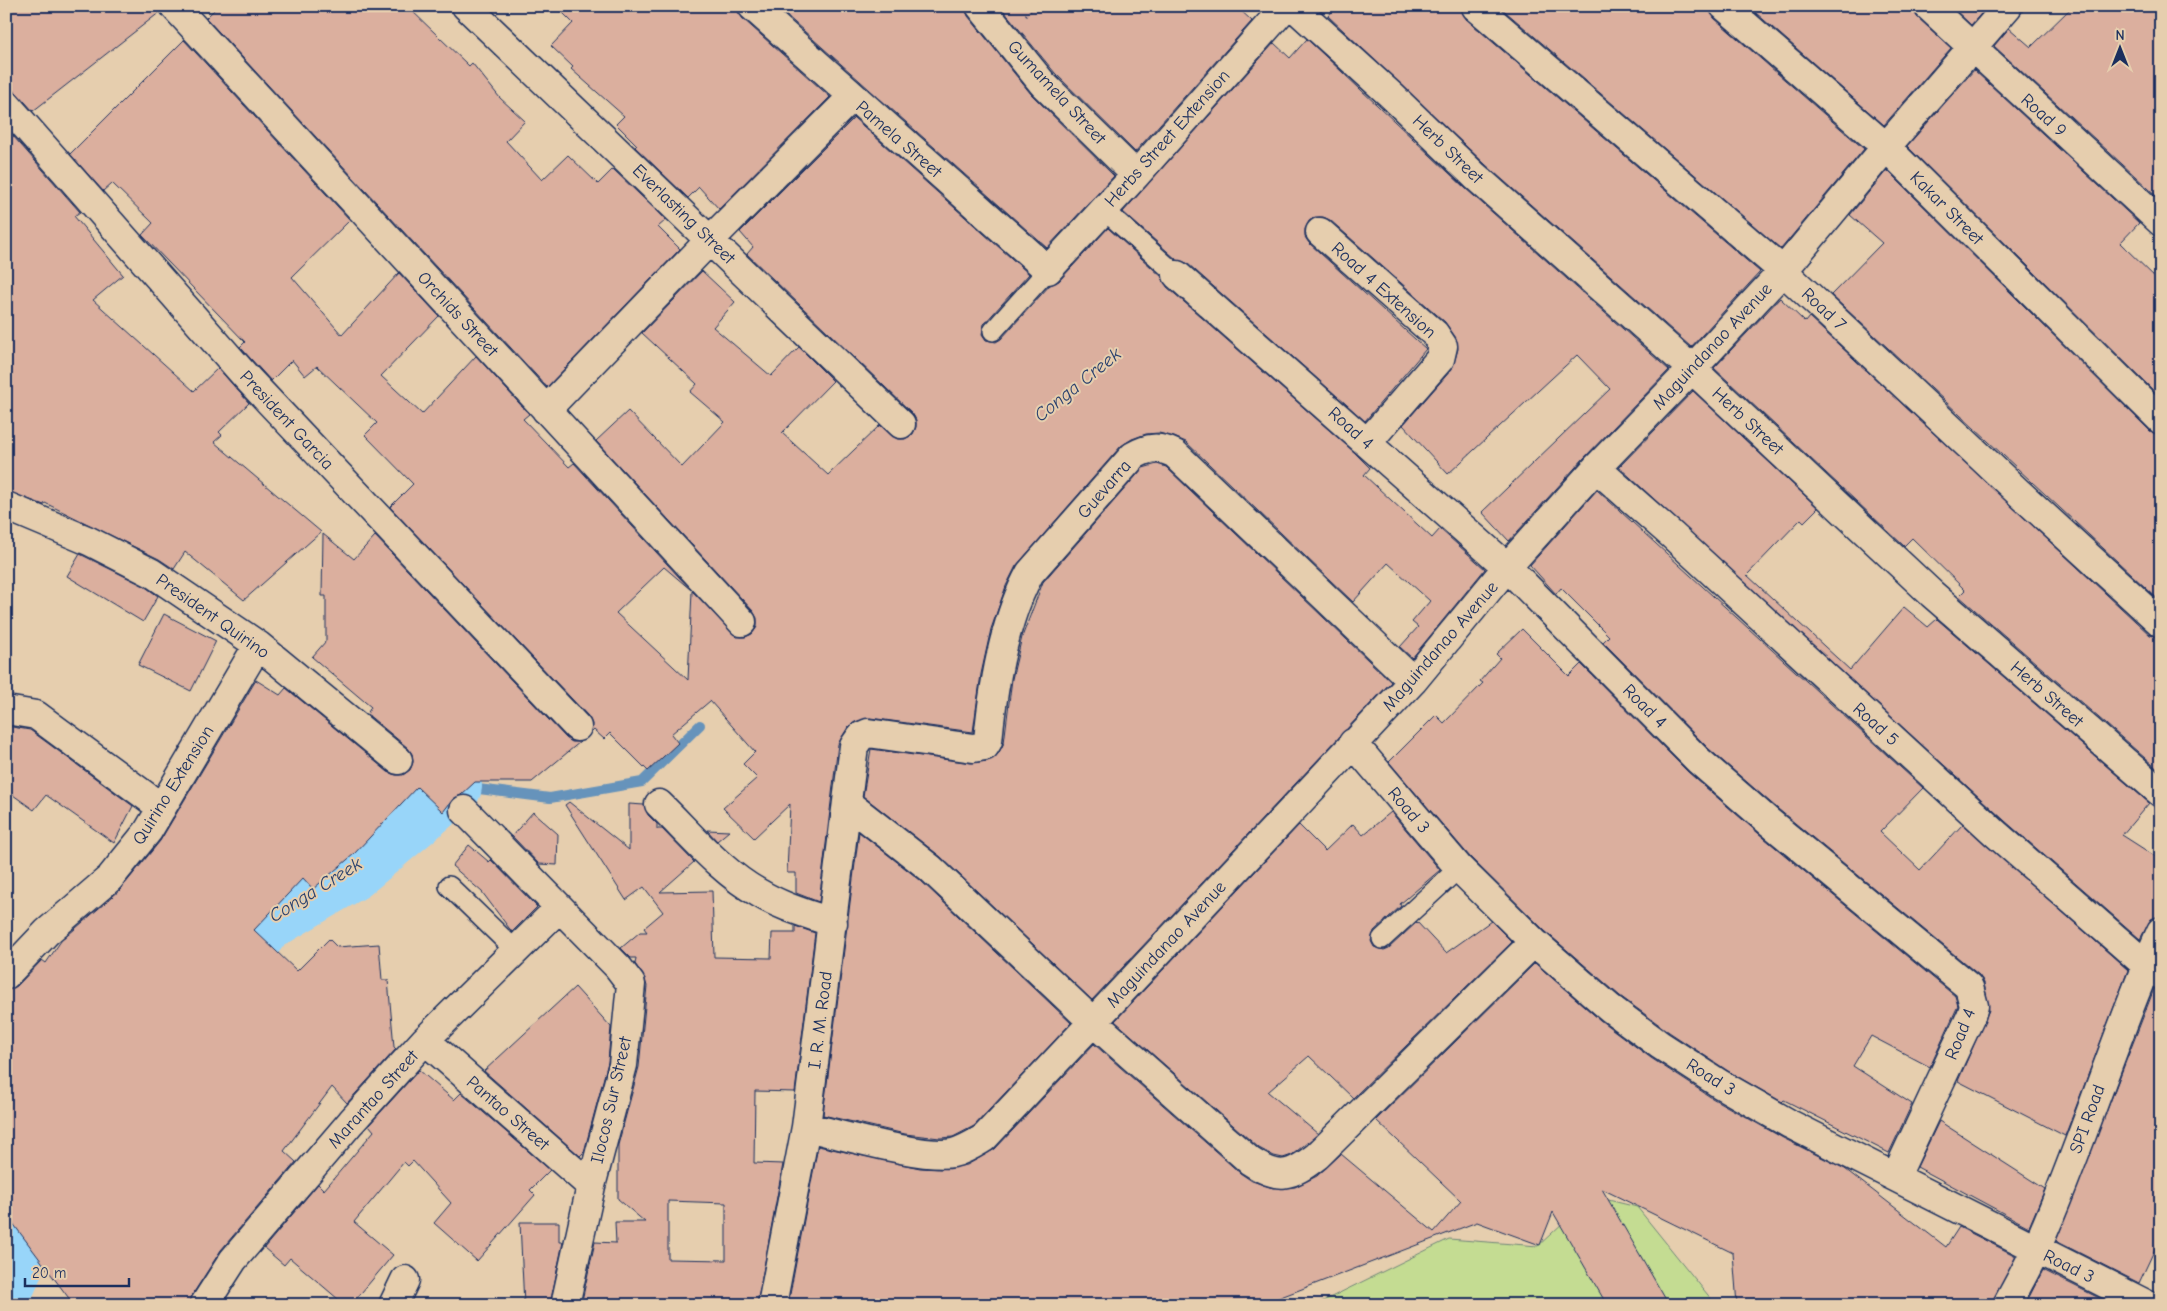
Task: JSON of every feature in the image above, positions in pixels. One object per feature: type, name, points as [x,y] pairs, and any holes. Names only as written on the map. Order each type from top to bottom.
[{"type":"street","name":"Orchids Street","points":[[174,6],[742,622]]},
{"type":"street","name":"Everlasting Street","points":[[466,6],[569,108],[711,239],[901,424]]},
{"type":"street","name":"Pamela Street","points":[[752,6],[1048,270]]},
{"type":"street","name":"Gumamela Street","points":[[980,6],[1043,84],[1136,175]]},
{"type":"street","name":"Herbs Street Extension","points":[[1048,270],[1136,175],[1286,6]]},
{"type":"street","name":"Herb Street","points":[[1293,6],[1392,96],[1475,176],[1692,369],[1932,594],[2161,794]]},
{"type":"street","name":"Kakar Street","points":[[1724,6],[1886,147],[2161,420]]},
{"type":"street","name":"Road 9","points":[[1928,6],[1971,48],[2161,222]]},
{"type":"street","name":"Maguindanao Avenue","points":[[806,1127],[926,1153],[952,1153],[970,1147],[984,1138],[1352,743],[1413,681],[1507,567],[1596,468],[1692,369],[1783,270],[2008,6]]},
{"type":"street","name":"Road 7","points":[[1476,7],[1783,270],[2017,492],[2161,623]]},
{"type":"street","points":[[546,410],[711,239],[852,97]]},
{"type":"street","name":"President Garcia","points":[[6,104],[248,379],[577,727]]},
{"type":"street","name":"Road 4 Extension","points":[[1320,232],[1435,334],[1443,346],[1440,359],[1367,443]]},
{"type":"street","name":"Road 4","points":[[1177,275],[1507,567],[1698,760],[1768,821],[1969,987],[1973,996],[1971,1016],[1896,1176]]},
{"type":"street","name":"Guevarra","points":[[861,736],[876,733],[957,747],[980,748],[985,746],[988,741],[1009,619],[1018,595],[1030,573],[1133,456],[1152,448],[1164,448],[1175,454],[1413,681]]},
{"type":"street","name":"Road 5","points":[[1596,468],[1673,536],[1995,833],[2153,970]]},
{"type":"street","name":"President Quirino","points":[[6,506],[89,541],[152,573],[258,645],[398,760]]},
{"type":"street","name":"Quirino Extension","points":[[6,975],[47,932],[110,878],[148,830],[258,645]]},
{"type":"street","points":[[6,710],[36,715],[162,808]]},
{"type":"street","name":"I. R. M. Road","points":[[772,1305],[806,1127],[818,1019],[833,923],[854,746],[861,736]]},
{"type":"street","name":"Road 3","points":[[1352,743],[1459,868],[1534,942],[1610,1008],[1675,1054],[1790,1124],[2148,1305]]},
{"type":"street","points":[[847,803],[930,868],[1093,1022],[1250,1161],[1267,1172],[1284,1175],[1300,1169],[1317,1156],[1534,942]]},
{"type":"street","points":[[659,804],[725,868],[758,893],[794,910],[833,923]]},
{"type":"street","name":"Ilocos Sur Street","points":[[464,810],[618,967],[632,984],[622,1065],[591,1186],[565,1305]]},
{"type":"street","name":"Marantao Street","points":[[204,1305],[233,1260],[425,1040],[559,908]]},
{"type":"street","name":"SPI Road","points":[[2007,1305],[2036,1249],[2153,970],[2161,931]]},
{"type":"street","name":"Pantao Street","points":[[425,1040],[591,1186]]},
{"type":"street","points":[[393,1305],[404,1280]]},
{"type":"lane","points":[[1103,209],[1177,275]]},
{"type":"lane","points":[[993,331],[1048,270]]},
{"type":"lane","points":[[1382,939],[1459,868]]},
{"type":"lane","points":[[449,886],[516,951]]},
{"type":"green space","points":[[1592,1196],[1637,1207],[1716,1305],[1315,1305],[1449,1239],[1538,1246]]},
{"type":"building","points":[[6,6],[159,6],[160,12],[33,111],[17,93],[6,89]]},
{"type":"building","points":[[218,6],[407,6],[469,66],[472,63],[500,98],[525,121],[506,141],[542,180],[568,155],[598,184],[613,169],[666,220],[658,227],[680,249],[547,387],[206,18]]},
{"type":"building","points":[[556,6],[737,6],[742,18],[830,97],[719,209],[699,187],[688,198],[635,147],[637,145],[616,124],[624,116],[571,69],[573,67],[551,46],[573,23]]},
{"type":"building","points":[[776,6],[965,6],[968,16],[1031,94],[1114,176],[1047,248]]},
{"type":"building","points":[[1000,6],[1236,6],[1252,21],[1135,152],[1055,73]]},
{"type":"building","points":[[1337,6],[1461,6],[1466,19],[1760,272],[1691,347],[1486,165],[1328,16]]},
{"type":"building","points":[[1499,6],[1709,6],[1714,18],[1864,149],[1781,249]]},
{"type":"building","points":[[1748,6],[1913,6],[1917,17],[1951,48],[1884,125]]},
{"type":"building","points":[[1951,6],[1984,6],[1986,8],[1971,25]]},
{"type":"building","points":[[2073,6],[2149,6],[2161,17],[2161,200],[1994,46],[2009,28],[2031,47]]},
{"type":"building","points":[[1307,39],[1465,188],[1669,370],[1584,458],[1509,541],[1482,512],[1610,389],[1577,355],[1448,474],[1403,425],[1452,369],[1458,349],[1456,338],[1445,322],[1330,220],[1323,217],[1315,217],[1309,221],[1305,229],[1305,237],[1309,243],[1426,349],[1365,421],[1187,263],[1177,260],[1123,212],[1274,43],[1290,58]]},
{"type":"building","points":[[184,40],[350,220],[292,277],[342,335],[399,273],[439,316],[381,376],[422,414],[476,356],[529,414],[523,419],[569,467],[574,463],[691,590],[664,567],[616,613],[688,680],[692,591],[737,637],[745,637],[752,634],[757,627],[757,618],[753,611],[596,441],[628,411],[682,467],[725,422],[690,392],[697,384],[642,333],[702,271],[735,302],[713,327],[771,376],[799,347],[833,381],[782,433],[828,475],[880,425],[897,439],[905,439],[913,434],[916,420],[912,413],[747,254],[753,247],[740,232],[854,118],[1029,274],[984,324],[982,334],[986,340],[996,342],[1001,339],[1050,285],[1059,281],[1108,228],[1162,277],[1167,287],[1354,452],[1370,468],[1364,475],[1432,538],[1440,529],[1485,569],[1412,658],[1400,647],[1418,627],[1412,622],[1430,601],[1388,563],[1353,602],[1186,442],[1159,433],[1146,434],[1132,439],[1121,446],[1016,566],[1006,586],[991,629],[981,674],[973,732],[870,718],[855,722],[848,727],[838,744],[819,902],[796,893],[796,873],[787,873],[790,804],[754,838],[723,808],[757,778],[743,764],[755,752],[710,701],[671,734],[678,743],[648,771],[610,733],[604,739],[594,730],[591,733],[592,724],[588,716],[390,507],[413,484],[365,435],[377,423],[317,366],[305,376],[292,360],[271,381],[240,347],[245,342],[142,235],[153,223],[112,183],[103,191],[70,154]]},
{"type":"building","points":[[1974,70],[2139,223],[2120,243],[2161,283],[2161,398],[1907,146]]},
{"type":"building","points":[[6,128],[80,212],[74,216],[123,275],[93,300],[194,391],[218,368],[249,403],[219,432],[222,435],[214,442],[321,532],[244,600],[185,552],[174,569],[159,559],[45,503],[44,505],[6,491]]},
{"type":"building","points":[[1887,170],[2150,431],[2161,435],[2161,602],[1831,295],[1882,243],[1850,215]]},
{"type":"building","points":[[1780,298],[1805,322],[1809,317],[2150,635],[2161,638],[2161,772],[1959,596],[1965,590],[1912,538],[1904,546],[1714,368]]},
{"type":"building","points":[[1693,391],[1818,508],[1804,522],[1801,519],[1747,575],[1850,670],[1904,607],[1928,627],[1937,619],[2149,803],[2122,835],[2161,860],[2161,916],[2151,919],[2140,939],[2005,821],[1619,467]]},
{"type":"building","points":[[1157,464],[1166,467],[1391,682],[1092,1000],[941,857],[863,796],[871,749],[971,763],[988,761],[998,754],[1004,743],[1012,679],[1022,637],[1043,582],[1143,468]]},
{"type":"building","points":[[1597,490],[1923,788],[1880,832],[1920,870],[1963,824],[2128,970],[2065,1136],[1958,1081],[1989,1010],[1984,983],[1979,975],[1778,809],[1709,749],[1603,642],[1609,636],[1561,588],[1556,594],[1530,565]]},
{"type":"building","points":[[323,534],[354,559],[375,536],[566,738],[572,742],[580,742],[532,782],[475,782],[461,795],[453,799],[443,812],[417,787],[354,854],[313,889],[303,878],[254,930],[297,971],[329,939],[337,947],[379,944],[382,980],[388,980],[394,1047],[396,1049],[347,1103],[332,1087],[284,1151],[296,1162],[221,1250],[191,1297],[188,1305],[74,1305],[6,1214],[6,992],[17,986],[42,960],[46,963],[61,941],[120,890],[160,841],[256,680],[280,695],[286,688],[388,772],[403,775],[410,770],[413,762],[412,754],[408,748],[367,714],[371,707],[312,657],[326,641],[326,596],[322,596]]},
{"type":"building","points":[[80,554],[144,586],[158,596],[143,622],[67,576]]},
{"type":"building","points":[[164,614],[216,641],[191,691],[138,665]]},
{"type":"building","points":[[1522,629],[1569,676],[1581,664],[1688,772],[1758,833],[1955,996],[1958,1006],[1930,1067],[1871,1036],[1853,1066],[1912,1104],[1889,1153],[1784,1100],[1782,1102],[1728,1071],[1669,1032],[1620,996],[1545,931],[1470,857],[1389,762],[1436,715],[1444,723],[1483,683],[1480,681],[1500,658],[1496,654]]},
{"type":"building","points":[[6,726],[30,730],[133,806],[114,843],[46,795],[34,810],[6,790]]},
{"type":"building","points":[[569,802],[629,850],[629,804],[644,805],[648,815],[657,824],[657,829],[662,829],[694,862],[660,892],[712,891],[714,957],[771,958],[772,933],[795,933],[795,926],[815,933],[795,1092],[755,1091],[754,1163],[783,1164],[757,1305],[581,1305],[595,1242],[616,1243],[615,1222],[645,1222],[618,1199],[618,1145],[639,1067],[647,986],[643,975],[635,964],[636,958],[631,958],[621,948],[640,932],[647,932],[644,928],[663,912],[644,887],[626,900],[565,805]],"holes":[[[668,1201],[726,1203],[726,1260],[668,1259]]]},
{"type":"building","points":[[533,812],[558,834],[557,865],[539,864],[512,836]]},
{"type":"building","points":[[1391,812],[1440,870],[1400,904],[1401,906],[1374,931],[1371,941],[1374,947],[1384,950],[1389,948],[1417,922],[1446,953],[1491,921],[1512,942],[1353,1098],[1309,1056],[1268,1092],[1318,1134],[1292,1155],[1283,1158],[1274,1156],[1259,1148],[1115,1021],[1299,825],[1325,851],[1353,824],[1363,835]]},
{"type":"building","points":[[707,830],[729,831],[717,841]]},
{"type":"building","points":[[859,832],[920,880],[1071,1023],[974,1126],[953,1137],[940,1138],[905,1134],[823,1115]]},
{"type":"building","points":[[469,845],[489,862],[491,860],[537,907],[512,932],[482,892],[452,866]]},
{"type":"building","points":[[1535,963],[1600,1020],[1651,1058],[1712,1098],[1783,1138],[1845,1169],[1946,1247],[1959,1227],[2016,1256],[1992,1305],[1737,1305],[1733,1253],[1602,1189],[1669,1305],[1607,1305],[1553,1212],[1540,1245],[1477,1222],[1260,1305],[943,1305],[942,1303],[788,1305],[818,1146],[920,1168],[940,1169],[967,1165],[995,1149],[1094,1044],[1240,1173],[1252,1181],[1273,1188],[1295,1187],[1317,1176],[1341,1154],[1434,1232],[1461,1201],[1376,1120]]},
{"type":"building","points":[[575,987],[611,1027],[608,1062],[584,1152],[580,1156],[484,1071]]},
{"type":"building","points":[[2154,989],[2161,991],[2161,1236],[2139,1283],[2056,1241]]},
{"type":"building","points":[[419,1070],[454,1100],[461,1093],[550,1170],[530,1190],[535,1195],[477,1261],[434,1223],[451,1203],[413,1161],[408,1166],[404,1162],[354,1222],[393,1255],[351,1305],[345,1305],[290,1258],[284,1265],[264,1248],[318,1184],[324,1190],[374,1131],[369,1125]]},
{"type":"building","points":[[1939,1121],[2045,1189],[2029,1227],[1917,1167]]},
{"type":"building","points":[[520,1222],[559,1222],[559,1242],[563,1242],[550,1305],[524,1305]]},
{"type":"building","points":[[2043,1270],[2113,1305],[2025,1305]]},
{"type":"waterway","name":"Conga Creek","points":[[455,786],[550,798],[642,782],[700,725]]},
{"type":"waterway","name":"Conga Creek","points":[[202,1001],[263,922],[351,870],[451,786]]},
{"type":"waterway","name":"Conga Creek","points":[[6,1281],[40,1196],[66,1164]]}]
